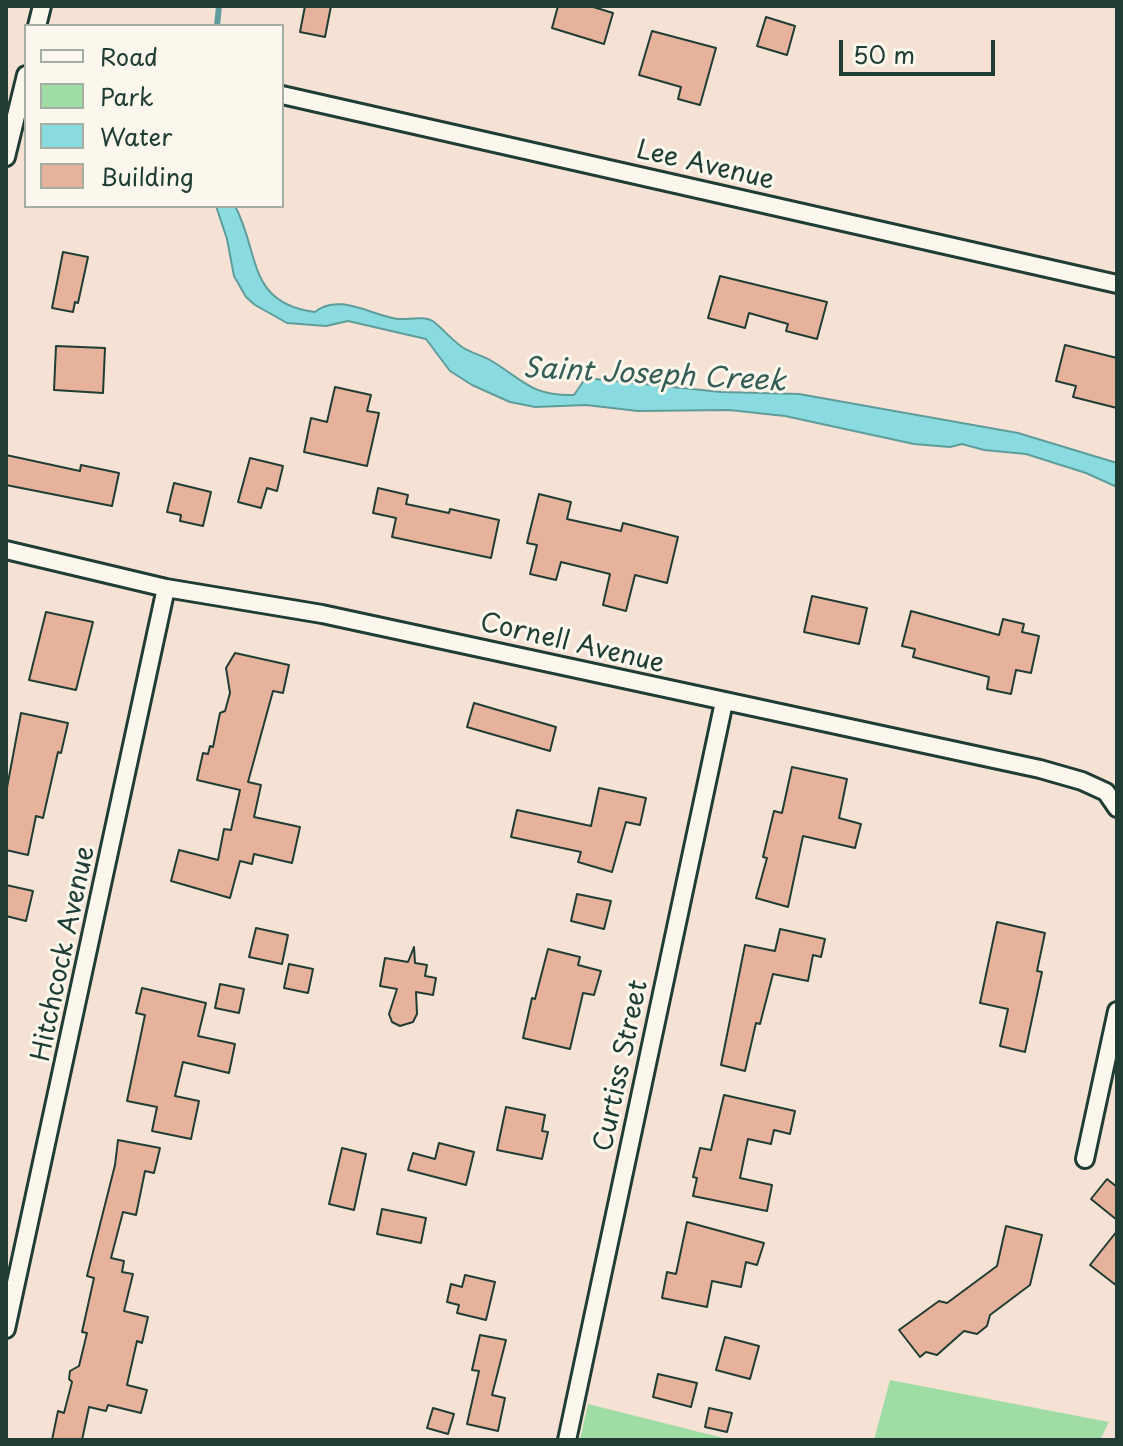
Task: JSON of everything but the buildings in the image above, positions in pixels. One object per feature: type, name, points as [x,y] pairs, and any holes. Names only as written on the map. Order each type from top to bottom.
[{"type":"street","points":[[6,157],[24,83]]},
{"type":"street","name":"Lee Avenue","points":[[284,95],[1117,284]]},
{"type":"street","name":"Cornell Avenue","points":[[6,550],[166,588],[322,614],[1040,769],[1082,781],[1106,792],[1117,808]]},
{"type":"street","name":"Hitchcock Avenue","points":[[6,1329],[166,588]]},
{"type":"street","name":"Curtiss Street","points":[[567,1440],[724,702]]},
{"type":"street","points":[[1085,1159],[1117,1011]]},
{"type":"green space","points":[[890,1380],[1109,1422],[1100,1440],[874,1440]]},
{"type":"green space","points":[[588,1404],[731,1440],[580,1440]]},
{"type":"water","points":[[217,208],[236,208],[258,273],[266,287],[293,307],[315,312],[324,306],[345,305],[398,319],[430,320],[462,347],[547,393],[574,395],[585,379],[595,379],[721,392],[799,394],[1018,433],[1117,463],[1117,487],[1086,473],[1026,454],[984,450],[962,444],[950,447],[914,444],[785,416],[729,410],[638,411],[586,405],[535,407],[510,402],[450,371],[426,339],[348,321],[326,326],[287,323],[255,305],[246,297],[234,276]]},
{"type":"waterway","name":"Saint Joseph Creek","points":[[217,24],[219,6]]}]
